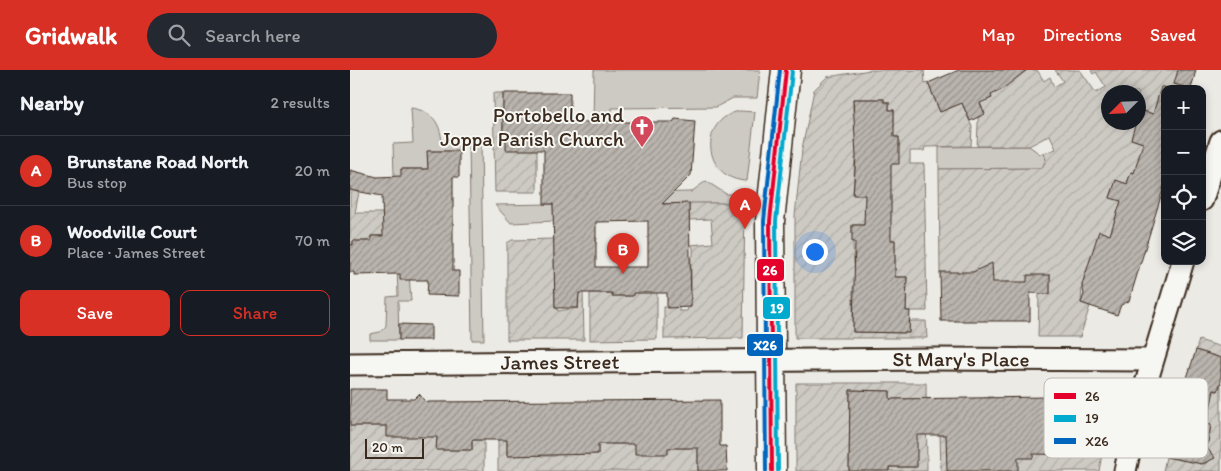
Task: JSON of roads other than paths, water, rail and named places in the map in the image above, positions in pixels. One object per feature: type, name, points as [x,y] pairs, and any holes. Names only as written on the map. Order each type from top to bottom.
[{"type":"main road","points":[[772,471],[770,221],[786,70]]},
{"type":"street","points":[[1206,188],[1221,141]]},
{"type":"street","points":[[1148,378],[1181,265]]},
{"type":"street","name":"St Mary's Place","points":[[771,361],[1152,360]]},
{"type":"street","name":"James Street","points":[[350,364],[771,361]]},
{"type":"street","points":[[1125,471],[1128,458]]},
{"type":"place","name":"Portobello and Joppa Parish Church","points":[[642,148]]},
{"type":"place","name":"Brunstane Road North","points":[[745,229]]},
{"type":"place","name":"Woodville Court","points":[[623,274]]}]
